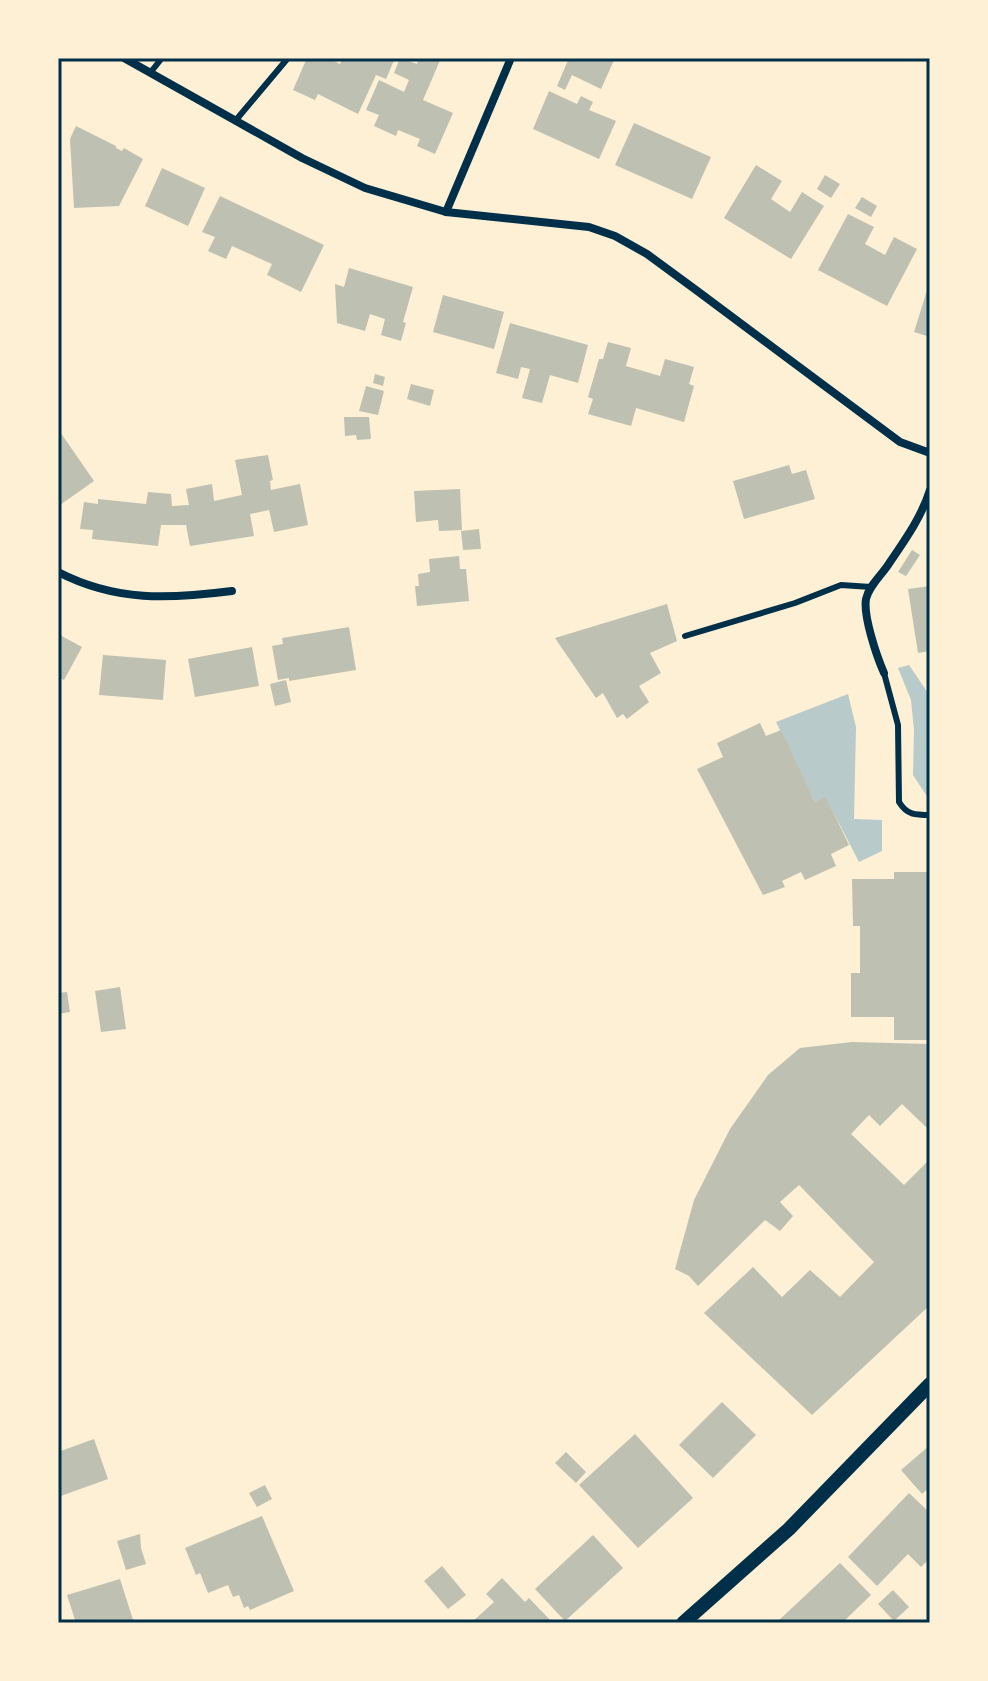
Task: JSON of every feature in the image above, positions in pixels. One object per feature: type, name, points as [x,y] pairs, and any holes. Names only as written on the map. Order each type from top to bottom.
[{"type":"street","points":[[124,58],[302,158],[365,188],[446,212],[589,227],[615,236],[659,263],[900,442],[930,453]]},
{"type":"street","points":[[446,212],[511,58]]},
{"type":"street","points":[[884,673],[875,652],[866,601],[871,587],[889,565],[926,503],[930,490]]},
{"type":"street","points":[[58,572],[120,595],[183,597],[232,591]]},
{"type":"street","points":[[683,1623],[789,1529],[930,1384]]},
{"type":"lane","points":[[150,73],[162,58]]},
{"type":"lane","points":[[236,120],[288,58]]},
{"type":"lane","points":[[685,636],[795,603],[841,585],[871,587]]},
{"type":"lane","points":[[884,673],[898,725],[899,802],[905,811],[914,815],[930,815]]},
{"type":"shaded area","points":[[909,665],[930,696],[930,801],[913,775],[911,700],[898,668]]},
{"type":"shaded area","points":[[848,694],[856,727],[854,819],[882,820],[882,851],[859,862],[826,798],[815,802],[776,722]]},
{"type":"building","points":[[307,58],[328,58],[340,64],[343,58],[395,58],[386,79],[376,75],[358,114],[318,94],[315,100],[293,90]]},
{"type":"building","points":[[400,58],[417,64],[419,58],[441,58],[423,100],[453,113],[435,154],[417,146],[420,139],[398,130],[396,136],[374,126],[379,115],[366,110],[379,80],[404,92],[409,80],[394,73]]},
{"type":"building","points":[[569,58],[615,58],[601,89],[572,75],[565,90],[557,86]]},
{"type":"building","points":[[549,91],[577,104],[581,96],[593,102],[589,110],[616,121],[599,159],[533,129]]},
{"type":"building","points":[[634,123],[711,157],[692,199],[615,165]]},
{"type":"building","points":[[76,126],[143,159],[119,206],[74,208],[70,139]]},
{"type":"building","points":[[756,165],[782,181],[771,199],[790,212],[802,192],[824,206],[791,259],[724,218]]},
{"type":"building","points":[[162,168],[205,188],[188,226],[145,206]]},
{"type":"building","points":[[825,175],[840,184],[831,198],[817,189]]},
{"type":"building","points":[[220,196],[324,245],[301,292],[267,275],[272,264],[232,246],[226,259],[208,251],[215,237],[202,232]]},
{"type":"building","points":[[862,197],[877,206],[871,217],[855,208]]},
{"type":"building","points":[[848,214],[874,227],[865,244],[885,255],[894,237],[917,249],[887,306],[818,270]]},
{"type":"building","points":[[349,268],[413,287],[401,341],[381,335],[385,319],[370,314],[365,331],[337,323],[335,284],[344,287]]},
{"type":"building","points":[[930,284],[930,337],[914,332]]},
{"type":"building","points":[[443,295],[504,312],[494,349],[433,332]]},
{"type":"building","points":[[510,323],[588,345],[578,383],[550,375],[542,403],[522,398],[530,369],[521,367],[518,379],[496,373]]},
{"type":"building","points":[[608,342],[631,348],[626,366],[660,376],[665,359],[694,367],[689,384],[694,386],[684,422],[636,408],[631,426],[588,414],[593,399],[588,397],[599,359],[603,359]]},
{"type":"building","points":[[375,374],[385,377],[383,386],[373,383]]},
{"type":"building","points":[[411,384],[434,390],[430,406],[407,399]]},
{"type":"building","points":[[366,386],[384,391],[378,415],[359,411]]},
{"type":"building","points":[[344,417],[369,417],[371,439],[357,440],[356,435],[345,436]]},
{"type":"building","points":[[58,429],[94,481],[60,505],[58,502]]},
{"type":"building","points":[[268,455],[273,480],[270,481],[271,490],[300,484],[308,525],[274,532],[269,510],[250,514],[254,536],[190,546],[186,525],[161,525],[158,546],[92,539],[93,530],[80,529],[84,502],[98,504],[98,499],[146,504],[148,492],[171,494],[172,506],[189,505],[186,489],[212,484],[214,501],[242,495],[235,460]]},
{"type":"building","points":[[789,465],[792,474],[806,470],[815,499],[744,519],[733,481]]},
{"type":"building","points":[[460,489],[462,530],[439,531],[438,520],[416,522],[414,491]]},
{"type":"building","points":[[479,529],[481,549],[463,550],[461,531]]},
{"type":"building","points":[[912,550],[920,555],[906,576],[898,572]]},
{"type":"building","points":[[459,556],[460,569],[466,569],[469,601],[417,606],[415,586],[419,586],[418,574],[430,572],[429,559]]},
{"type":"building","points":[[930,586],[930,651],[918,653],[908,589]]},
{"type":"building","points":[[667,604],[677,641],[650,653],[661,673],[639,686],[649,702],[627,719],[623,714],[617,718],[603,693],[596,698],[555,638]]},
{"type":"building","points":[[349,627],[356,670],[278,680],[272,646],[283,644],[282,638]]},
{"type":"building","points":[[58,634],[82,647],[64,680],[58,677]]},
{"type":"building","points":[[252,647],[259,686],[195,697],[188,659]]},
{"type":"building","points":[[103,655],[166,660],[163,700],[99,695]]},
{"type":"building","points":[[286,680],[291,702],[275,706],[270,684]]},
{"type":"building","points":[[760,723],[766,736],[781,730],[815,802],[826,797],[849,845],[831,854],[836,866],[805,880],[801,872],[782,881],[785,887],[763,895],[697,769],[723,757],[717,743]]},
{"type":"building","points":[[894,872],[930,872],[930,1040],[894,1040],[894,1017],[851,1017],[851,973],[860,973],[860,926],[853,926],[852,879],[894,879]]},
{"type":"building","points":[[120,987],[126,1029],[101,1032],[95,991]]},
{"type":"building","points":[[67,992],[70,1012],[58,1014],[58,993]]},
{"type":"building","points":[[852,1042],[930,1044],[930,1124],[927,1128],[902,1104],[880,1126],[869,1115],[851,1134],[904,1185],[930,1159],[930,1305],[812,1415],[704,1313],[753,1267],[782,1297],[810,1270],[840,1297],[874,1262],[799,1185],[780,1202],[793,1216],[780,1231],[765,1220],[698,1286],[689,1276],[675,1269],[694,1200],[730,1129],[768,1075],[800,1048]]},
{"type":"building","points":[[722,1402],[756,1435],[713,1478],[679,1445]]},
{"type":"building","points":[[635,1434],[693,1498],[638,1548],[579,1485]]},
{"type":"building","points":[[94,1439],[108,1479],[58,1497],[58,1452]]},
{"type":"building","points":[[930,1445],[930,1487],[922,1494],[901,1470]]},
{"type":"building","points":[[566,1452],[586,1472],[576,1483],[555,1463]]},
{"type":"building","points":[[265,1485],[272,1499],[257,1507],[249,1493]]},
{"type":"building","points":[[909,1493],[930,1513],[930,1558],[921,1567],[908,1554],[877,1586],[848,1557]]},
{"type":"building","points":[[262,1516],[294,1591],[250,1610],[248,1606],[244,1608],[239,1595],[233,1597],[228,1585],[208,1593],[200,1573],[196,1575],[185,1548]]},
{"type":"building","points":[[140,1534],[146,1564],[126,1570],[117,1541]]},
{"type":"building","points":[[593,1535],[623,1568],[565,1621],[535,1589]]},
{"type":"building","points":[[840,1563],[871,1595],[843,1622],[776,1623]]},
{"type":"building","points":[[442,1566],[466,1595],[448,1609],[424,1581]]},
{"type":"building","points":[[502,1578],[525,1602],[529,1598],[553,1623],[471,1623],[494,1602],[486,1594]]},
{"type":"building","points":[[120,1579],[134,1623],[76,1623],[67,1595]]},
{"type":"building","points":[[893,1590],[909,1607],[894,1621],[878,1604]]}]
